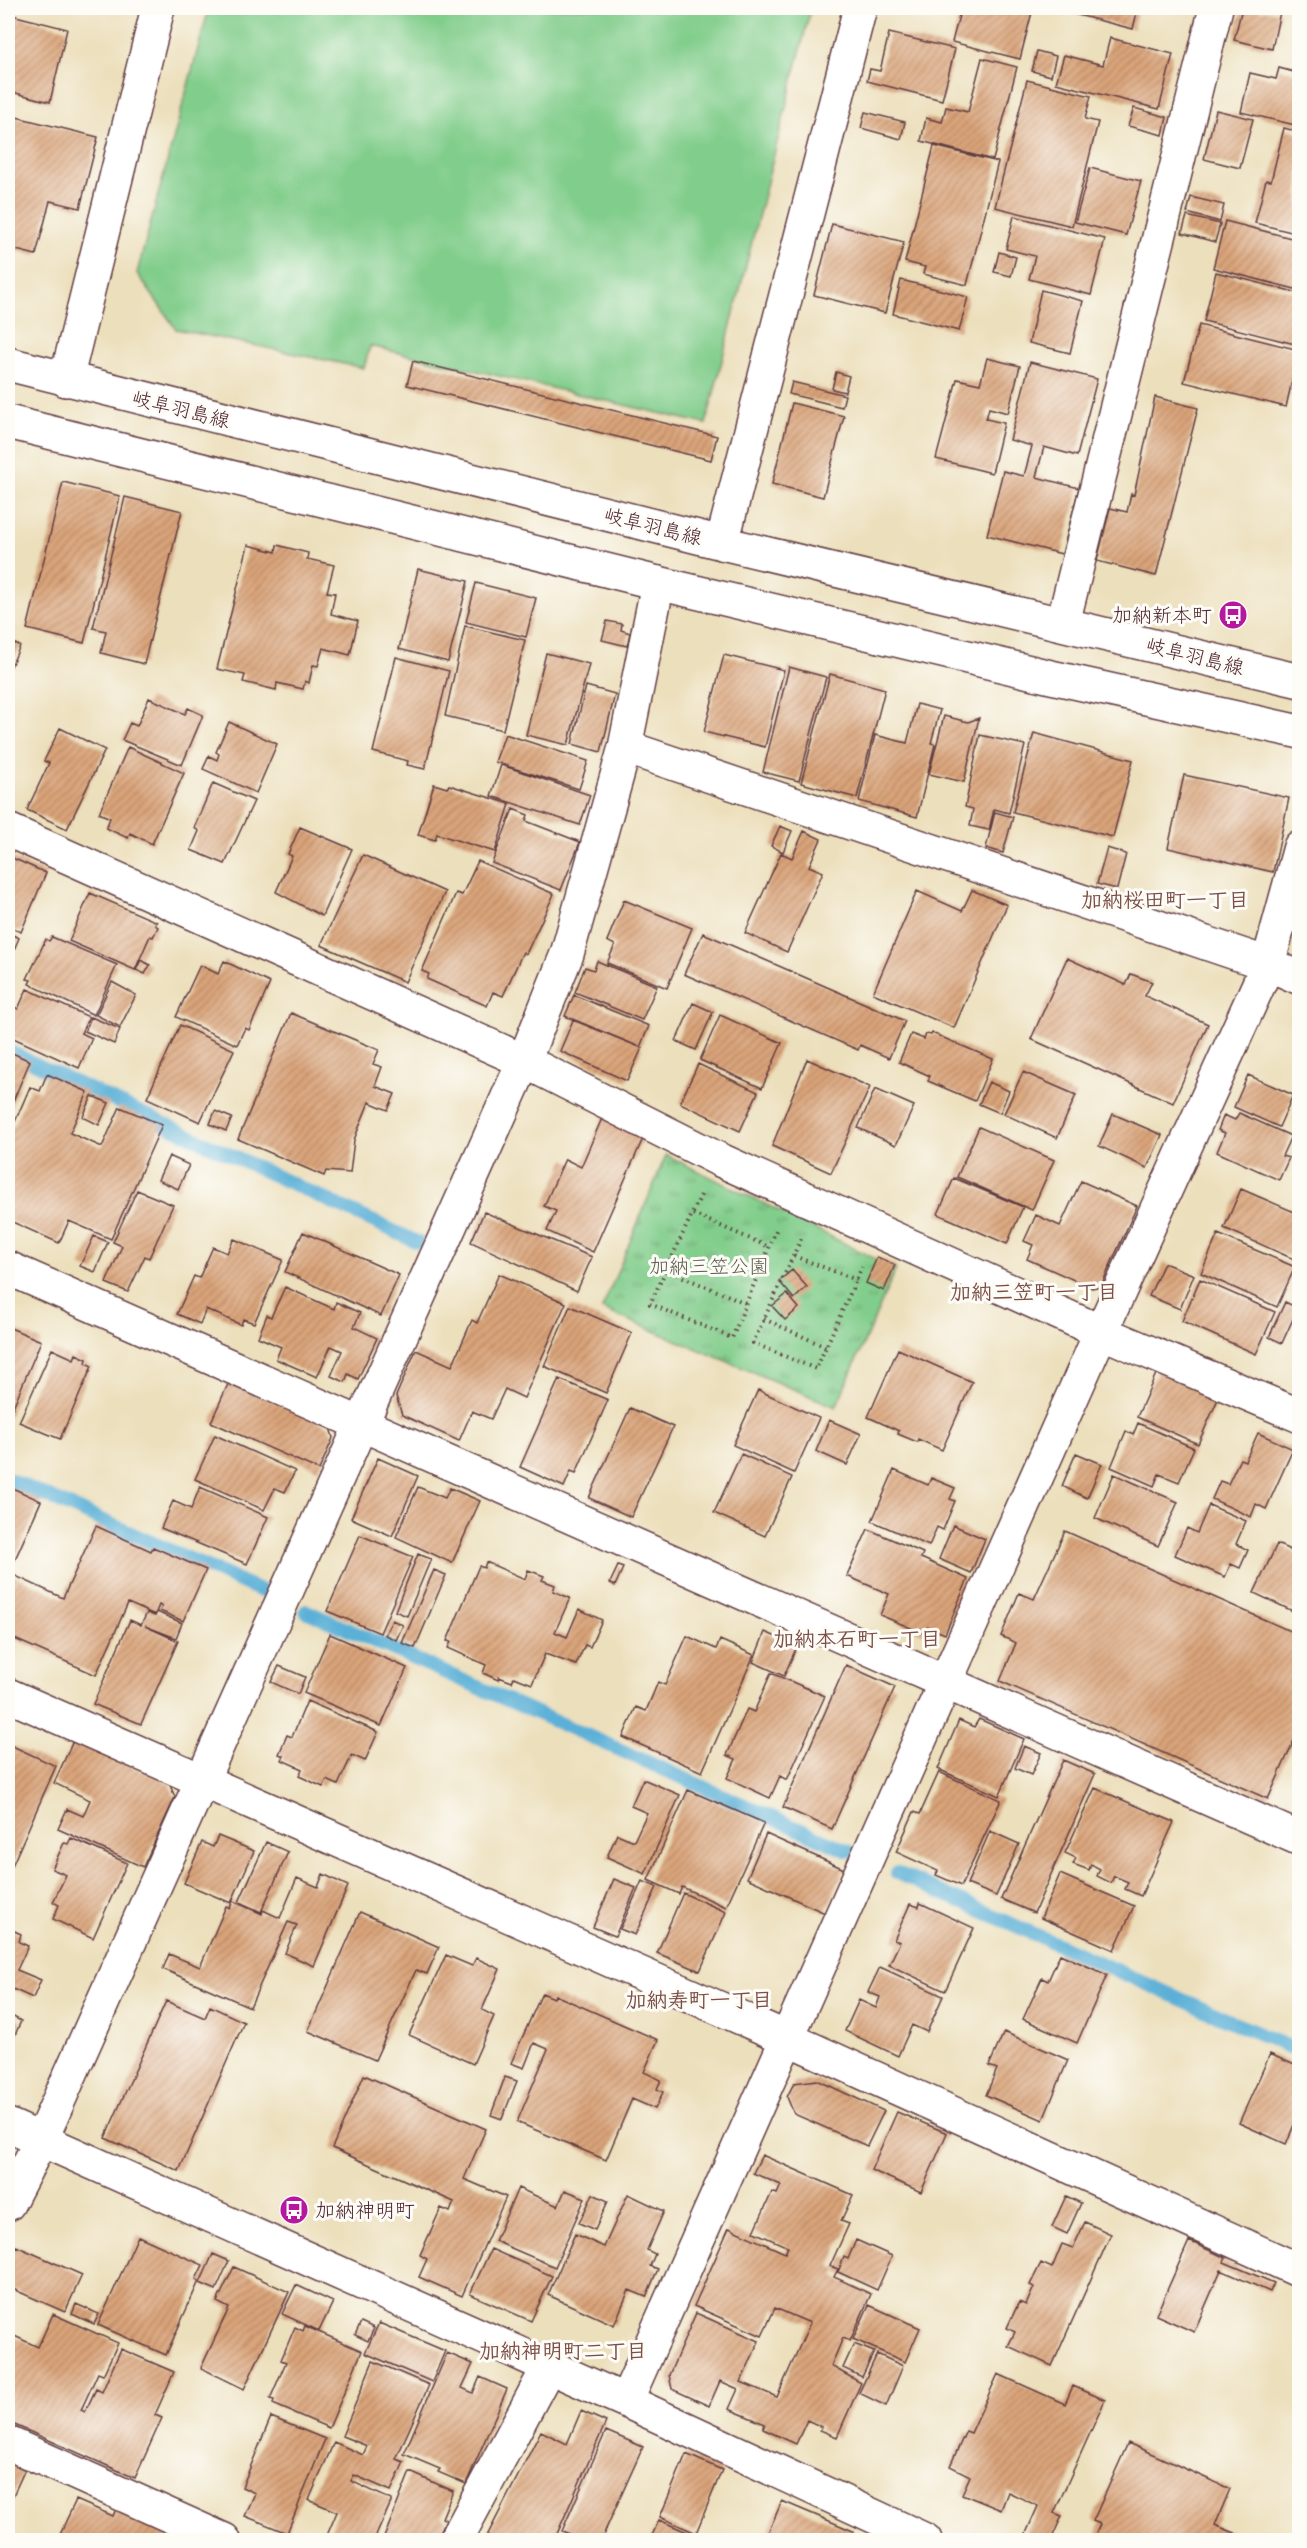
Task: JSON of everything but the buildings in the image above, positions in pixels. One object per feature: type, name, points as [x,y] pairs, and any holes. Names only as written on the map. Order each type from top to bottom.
[{"type":"street","points":[[66,380],[158,8]]},
{"type":"street","points":[[722,543],[860,8]]},
{"type":"street","points":[[1063,623],[1216,8]]},
{"type":"street","name":"岐阜羽島線","points":[[8,364],[722,543],[1299,681]]},
{"type":"street","points":[[8,422],[658,583],[1051,677],[1299,732]]},
{"type":"street","points":[[8,2204],[41,2140],[363,1423],[524,1061],[567,954],[625,747],[658,583]]},
{"type":"street","points":[[625,747],[1268,964],[1299,978]]},
{"type":"street","points":[[8,830],[524,1061],[718,1159],[1101,1332],[1299,1416]]},
{"type":"street","points":[[626,2401],[789,2039],[1101,1332],[1268,964],[1299,847]]},
{"type":"street","points":[[8,1268],[363,1423],[1299,1839]]},
{"type":"street","points":[[8,1695],[789,2039],[1299,2271]]},
{"type":"street","points":[[8,2125],[626,2401],[925,2541]]},
{"type":"street","points":[[456,2541],[548,2368]]},
{"type":"street","points":[[8,2444],[224,2541]]},
{"type":"path","points":[[718,1159],[650,1304],[732,1338],[769,1246],[805,1198]]},
{"type":"path","points":[[805,1198],[794,1256],[753,1343],[816,1369],[879,1231]]},
{"type":"path","points":[[692,1214],[769,1246]]},
{"type":"path","points":[[794,1256],[857,1280]]},
{"type":"path","points":[[666,1270],[746,1303]]},
{"type":"path","points":[[764,1319],[826,1347]]},
{"type":"green space","points":[[209,8],[811,8],[706,424],[370,346],[364,368],[176,329],[137,273]]},
{"type":"green space","name":"加納三笠公園","points":[[666,1155],[896,1269],[836,1407],[602,1309]]},
{"type":"waterway","points":[[8,1051],[417,1242]]},
{"type":"waterway","points":[[8,1479],[262,1591]]},
{"type":"waterway","points":[[306,1611],[848,1851]]},
{"type":"waterway","points":[[897,1873],[1300,2052]]},
{"type":"place","name":"加納新本町","points":[[1233,615]]},
{"type":"place","name":"加納神明町","points":[[294,2210]]},
{"type":"district","name":"加納桜田町一丁目","points":[[1165,900]]},
{"type":"district","name":"加納三笠町一丁目","points":[[1034,1292]]},
{"type":"district","name":"加納本石町一丁目","points":[[857,1639]]},
{"type":"district","name":"加納寿町一丁目","points":[[699,2000]]},
{"type":"district","name":"加納神明町二丁目","points":[[563,2351]]}]
